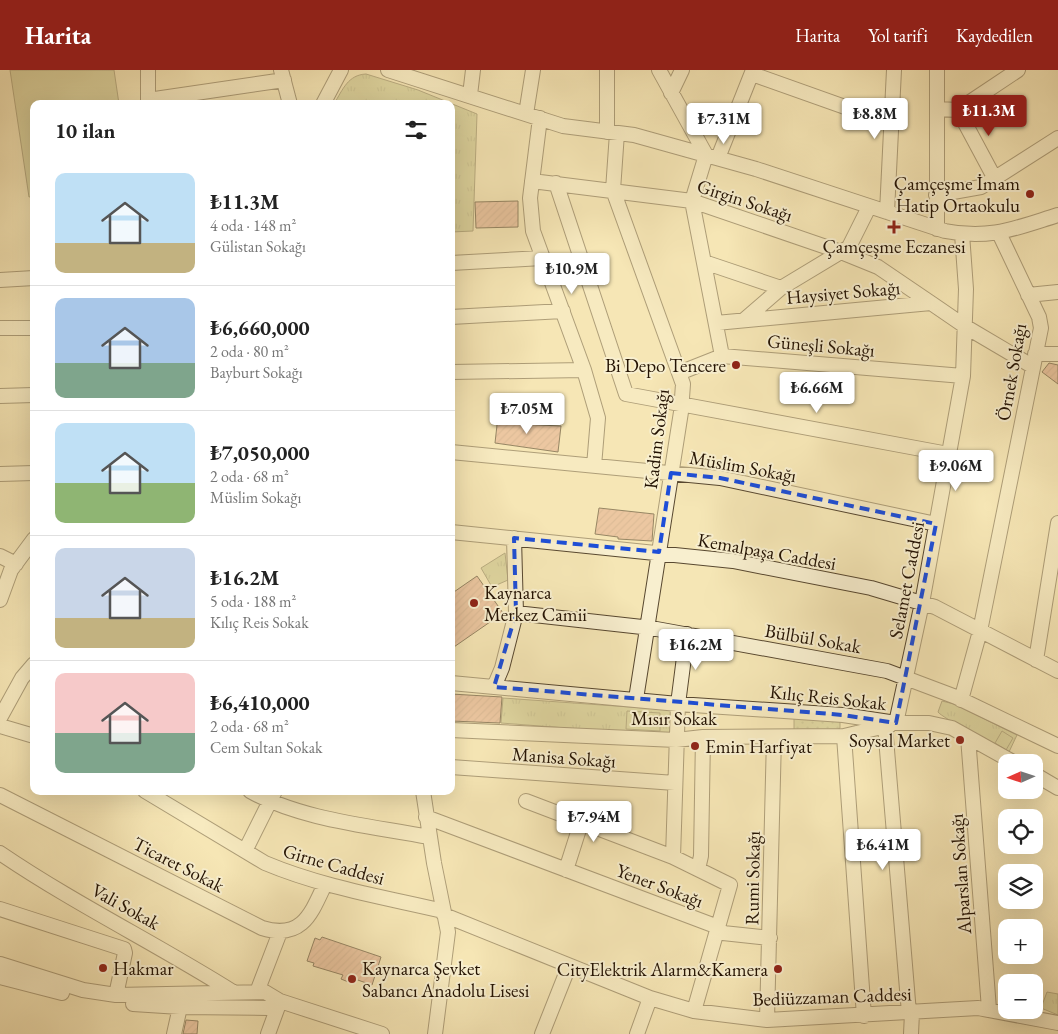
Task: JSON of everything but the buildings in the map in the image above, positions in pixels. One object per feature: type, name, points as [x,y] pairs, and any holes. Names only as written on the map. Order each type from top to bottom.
[{"type":"street","points":[[148,70],[148,100]]},
{"type":"street","points":[[325,100],[341,70]]},
{"type":"street","points":[[388,70],[403,72],[563,126],[634,135],[962,234],[999,233],[1058,215]]},
{"type":"street","points":[[470,95],[473,70]]},
{"type":"street","points":[[526,114],[533,70]]},
{"type":"street","name":"Kadim Sokağı","points":[[607,70],[612,133],[613,190],[683,384],[682,403],[636,699]]},
{"type":"street","points":[[659,70],[712,157]]},
{"type":"street","points":[[671,92],[682,70]]},
{"type":"street","points":[[887,212],[894,70]]},
{"type":"street","points":[[937,228],[938,70]]},
{"type":"street","points":[[937,109],[958,110],[1018,70]]},
{"type":"street","points":[[722,356],[692,201],[753,72],[890,123]]},
{"type":"street","points":[[158,100],[282,75],[289,100]]},
{"type":"street","points":[[958,110],[995,178]]},
{"type":"street","points":[[540,118],[530,198],[533,231],[584,370],[598,418],[594,466]]},
{"type":"street","points":[[936,194],[981,187],[1058,138]]},
{"type":"street","name":"Girgin Sokağı","points":[[532,181],[692,201],[841,252],[878,267],[931,303]]},
{"type":"street","points":[[556,183],[626,394],[948,454]]},
{"type":"street","points":[[744,320],[781,288],[849,247],[869,207]]},
{"type":"street","name":"Örnek Sokağı","points":[[961,700],[980,631],[1041,328],[1039,317],[999,233]]},
{"type":"street","name":"Selamet Caddesi","points":[[911,1034],[890,724],[906,678],[922,603],[963,376],[966,289],[962,234]]},
{"type":"street","points":[[455,263],[542,258]]},
{"type":"street","points":[[704,262],[781,288]]},
{"type":"street","points":[[0,280],[30,278]]},
{"type":"street","points":[[1028,295],[1058,292]]},
{"type":"street","points":[[931,303],[966,327],[1034,360],[1058,354]]},
{"type":"street","name":"Haysiyet Sokağı","points":[[716,323],[931,303]]},
{"type":"street","points":[[455,317],[563,311]]},
{"type":"street","points":[[0,328],[30,328]]},
{"type":"street","name":"Güneşli Sokağı","points":[[679,373],[722,356],[963,376]]},
{"type":"street","points":[[455,372],[584,370]]},
{"type":"street","points":[[0,396],[30,395]]},
{"type":"street","name":"Müslim Sokağı","points":[[455,452],[720,478],[936,524]]},
{"type":"street","points":[[0,474],[30,473]]},
{"type":"street","points":[[1036,660],[1058,527]]},
{"type":"street","name":"Kemalpaşa Caddesi","points":[[455,532],[733,561],[871,588],[935,607],[1058,671]]},
{"type":"street","points":[[494,687],[502,668],[516,613],[514,538]]},
{"type":"street","points":[[0,600],[6,579],[30,545]]},
{"type":"street","points":[[0,556],[16,564]]},
{"type":"street","name":"Bülbül Sokak","points":[[516,613],[687,634],[887,671],[961,700],[1058,746]]},
{"type":"street","points":[[673,857],[678,704],[687,634]]},
{"type":"street","points":[[0,718],[28,680]]},
{"type":"street","name":"Kılıç Reis Sokak","points":[[455,683],[678,704],[843,715],[890,724],[930,723],[952,728],[999,754]]},
{"type":"street","name":"Mısır Sokak","points":[[455,730],[676,740],[703,737],[844,736],[890,724]]},
{"type":"street","points":[[0,726],[30,735]]},
{"type":"street","points":[[844,736],[864,1016]]},
{"type":"street","points":[[698,869],[701,856],[703,737]]},
{"type":"street","name":"Rumi Sokağı","points":[[767,1020],[774,737]]},
{"type":"street","name":"Alparslan Sokağı","points":[[968,737],[989,1008]]},
{"type":"street","name":"Manisa Sokağı","points":[[455,767],[675,783]]},
{"type":"street","points":[[1043,779],[1058,788]]},
{"type":"street","name":"Ticaret Sokak","points":[[0,795],[262,928],[280,932]]},
{"type":"street","name":"Girne Caddesi","points":[[151,795],[245,851],[286,872],[326,884],[444,913]]},
{"type":"street","points":[[423,795],[448,942],[435,1034]]},
{"type":"street","points":[[245,851],[273,796],[308,814],[429,837]]},
{"type":"street","points":[[526,801],[673,857],[730,885],[694,1011]]},
{"type":"street","name":"Yener Sokağı","points":[[426,817],[718,927],[724,932],[770,938]]},
{"type":"street","points":[[566,870],[581,823]]},
{"type":"street","name":"Vali Sokak","points":[[0,853],[53,888],[133,932],[233,992]]},
{"type":"street","points":[[257,992],[280,932],[298,927],[308,920],[326,884]]},
{"type":"street","points":[[0,909],[124,949]]},
{"type":"street","name":"Bediüzzaman Caddesi","points":[[444,913],[650,998],[694,1011],[767,1020],[989,1008],[1058,1024]]},
{"type":"street","points":[[116,995],[125,953],[124,949],[133,932]]},
{"type":"street","points":[[0,964],[83,990],[116,995],[265,992],[280,1001],[348,1028],[382,1034]]},
{"type":"street","points":[[542,1034],[569,966]]},
{"type":"street","points":[[0,976],[88,998],[180,1007],[268,1008],[280,1001]]},
{"type":"street","points":[[637,1034],[650,998]]},
{"type":"street","points":[[268,1034],[280,1001]]},
{"type":"street","points":[[174,1034],[180,1007]]},
{"type":"highlighted area","points":[[671,473],[720,478],[936,524],[896,723],[843,715],[494,687],[516,613],[514,538],[659,552]]},
{"type":"green space","points":[[10,70],[114,70],[118,100],[30,100],[29,197]]},
{"type":"green space","points":[[366,74],[418,90],[443,100],[336,100],[350,80]]},
{"type":"green space","points":[[455,105],[477,114],[473,231],[455,232]]},
{"type":"green space","points":[[505,553],[508,580],[492,587],[481,568]]},
{"type":"green space","points":[[503,698],[672,710],[670,736],[501,723]]},
{"type":"green space","points":[[942,701],[954,704],[1017,735],[1008,754],[938,712]]},
{"type":"green space","points":[[627,711],[660,713],[660,731],[626,729]]},
{"type":"green space","points":[[794,717],[833,719],[840,722],[840,728],[834,732],[794,731]]},
{"type":"green space","points":[[1002,731],[1013,738],[1006,750],[995,743]]},
{"type":"green space","points":[[1047,992],[1058,994],[1058,1015],[1043,1009]]},
{"type":"place","name":"Çamçeşme İmam Hatip Ortaokulu","points":[[1030,194]]},
{"type":"place","name":"Çamçeşme Eczanesi","points":[[894,227]]},
{"type":"place","name":"Bi Depo Tencere","points":[[736,365]]},
{"type":"place","name":"Kaynarca Merkez Camii","points":[[474,603]]},
{"type":"place","name":"Soysal Market","points":[[960,740]]},
{"type":"place","name":"Emin Harfiyat","points":[[695,746]]},
{"type":"place","name":"Hakmar","points":[[103,968]]},
{"type":"place","name":"CityElektrik Alarm&Kamera","points":[[778,969]]},
{"type":"place","name":"Kaynarca Şevket Sabancı Anadolu Lisesi","points":[[352,979]]}]
